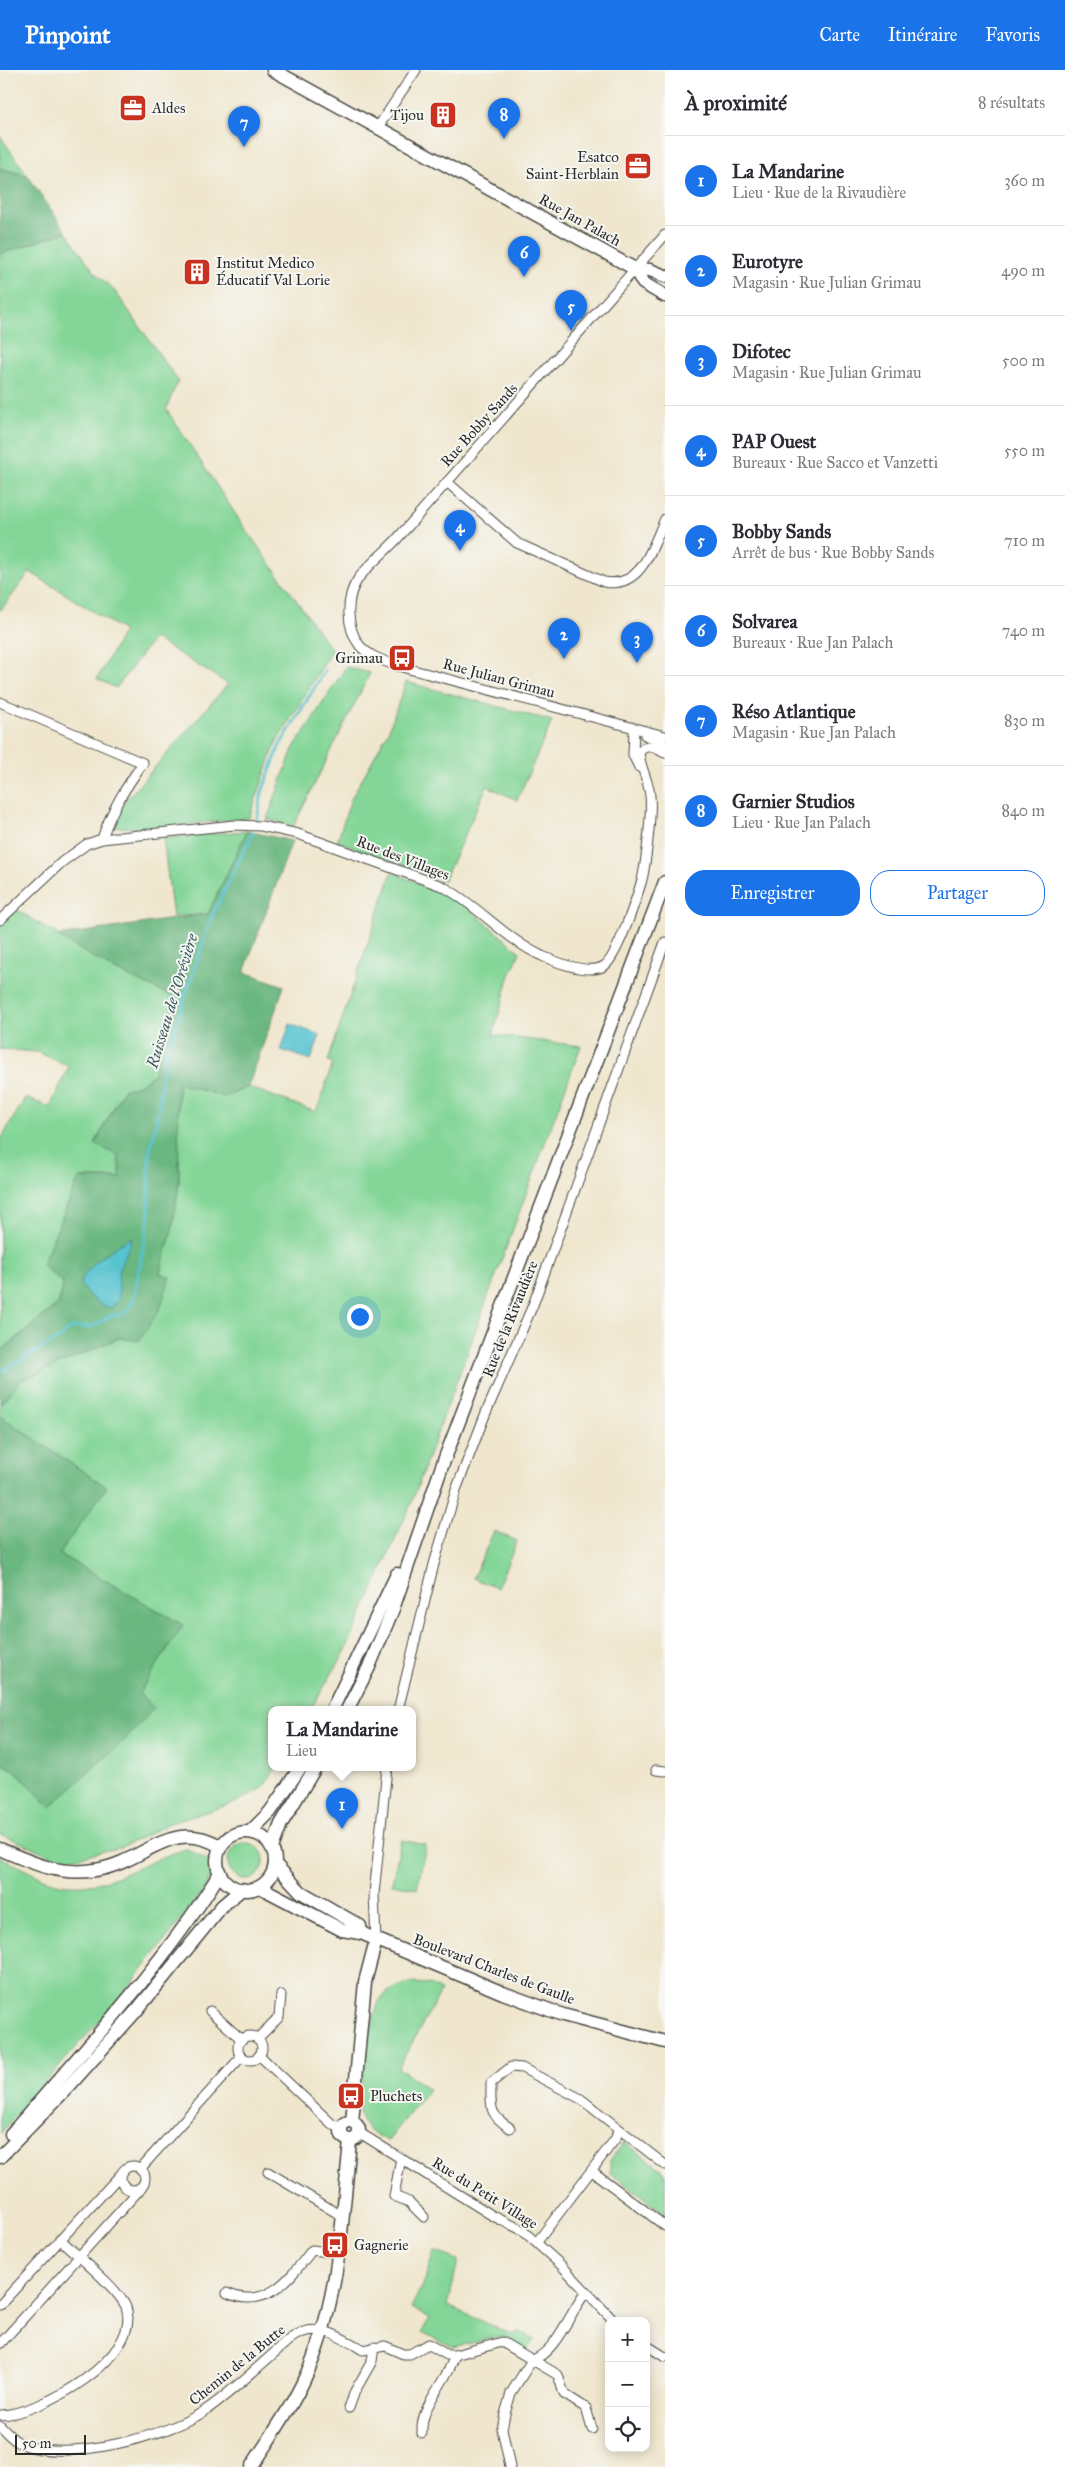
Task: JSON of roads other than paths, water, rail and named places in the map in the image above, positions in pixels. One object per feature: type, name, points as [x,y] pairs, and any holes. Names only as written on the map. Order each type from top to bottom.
[{"type":"main road","name":"Rue Jan Palach","points":[[273,70],[635,269],[650,270],[665,276]]},
{"type":"main road","name":"Rue Jan Palach","points":[[635,269],[643,283],[665,296]]},
{"type":"main road","points":[[348,1706],[369,1667],[392,1609],[428,1508],[665,882]]},
{"type":"main road","points":[[334,1706],[428,1508]]},
{"type":"main road","points":[[250,1832],[270,1812],[298,1771]]},
{"type":"main road","points":[[272,1848],[280,1824],[313,1771]]},
{"type":"main road","points":[[250,1832],[265,1838],[272,1848],[275,1864],[273,1873],[260,1886],[242,1889],[229,1885],[220,1874],[217,1862],[220,1846],[229,1837],[237,1833],[250,1832]]},
{"type":"main road","points":[[0,1849],[45,1868],[72,1872],[112,1866],[185,1835],[198,1836],[220,1846]]},
{"type":"main road","points":[[260,1886],[342,1930],[362,1933],[360,1926],[294,1888],[275,1864]]},
{"type":"main road","points":[[0,2147],[165,1955],[192,1919],[220,1874]]},
{"type":"main road","points":[[0,2156],[69,2086],[137,2010],[222,1906],[242,1889]]},
{"type":"main road","name":"Boulevard Charles de Gaulle","points":[[362,1933],[503,1993],[563,2015],[665,2042]]},
{"type":"main road","points":[[251,2467],[303,2382],[324,2330],[335,2283],[342,2216],[355,2137],[341,2134],[347,2124],[365,1982],[376,1940]]},
{"type":"street","points":[[378,128],[416,70]]},
{"type":"street","name":"Rue Bobby Sands","points":[[360,645],[350,626],[349,603],[358,580],[665,235]]},
{"type":"street","points":[[446,482],[517,543],[604,582],[613,584],[629,579],[643,567],[665,519]]},
{"type":"street","name":"Rue Julian Grimau","points":[[360,645],[375,657],[394,665],[665,736]]},
{"type":"street","points":[[0,702],[144,763],[123,790],[107,822],[102,839]]},
{"type":"street","points":[[634,729],[633,755],[644,773]]},
{"type":"street","name":"Rue Julian Grimau","points":[[634,729],[665,745]]},
{"type":"street","points":[[644,773],[639,752],[645,747],[653,747],[665,753]]},
{"type":"street","name":"Rue des Villages","points":[[0,920],[62,862],[87,844],[102,839],[234,825],[277,828],[391,866],[442,886],[462,896],[520,943],[540,955],[566,966],[589,969],[603,967],[613,957],[642,879],[650,796],[644,773]]},
{"type":"street","name":"Rue de la Rivaudière","points":[[399,1706],[434,1564],[456,1490],[485,1415],[533,1305],[664,945]]},
{"type":"street","points":[[376,1940],[374,1894],[387,1771]]},
{"type":"street","points":[[258,2038],[279,2017],[281,1995]]},
{"type":"street","points":[[210,2011],[242,2039]]},
{"type":"street","points":[[250,2035],[258,2038],[263,2047],[260,2056],[251,2060],[242,2056],[238,2048],[242,2039],[250,2035]]},
{"type":"street","points":[[140,2169],[242,2056]]},
{"type":"street","points":[[260,2056],[333,2125],[347,2124]]},
{"type":"street","points":[[510,2128],[497,2120],[492,2113],[491,2083],[511,2067],[522,2068],[581,2099],[665,2165]]},
{"type":"street","points":[[537,2242],[592,2172],[616,2138],[618,2129]]},
{"type":"street","name":"Rue du Petit Village","points":[[355,2137],[401,2158],[493,2216],[522,2230],[537,2242],[610,2317]]},
{"type":"street","points":[[401,2158],[394,2196],[409,2202],[424,2217]]},
{"type":"street","points":[[0,2305],[122,2173],[130,2167],[140,2169],[145,2178],[141,2188],[0,2344]]},
{"type":"street","points":[[268,2172],[342,2216]]},
{"type":"street","points":[[592,2172],[665,2226]]},
{"type":"street","points":[[122,2173],[121,2181],[126,2188],[133,2190],[141,2188]]},
{"type":"street","points":[[0,2415],[25,2410],[71,2388],[111,2356],[120,2346],[126,2335],[128,2317],[123,2301],[60,2239]]},
{"type":"street","points":[[227,2293],[246,2299],[270,2294],[287,2281],[312,2250],[338,2253]]},
{"type":"street","points":[[510,2467],[502,2429],[511,2393],[532,2360],[540,2358],[550,2349],[576,2305],[586,2292]]},
{"type":"street","name":"Chemin de la Butte","points":[[0,2426],[19,2443],[48,2449],[99,2448],[134,2441],[185,2423],[205,2411],[296,2334],[307,2330],[324,2330]]},
{"type":"street","points":[[324,2330],[335,2333],[363,2350],[385,2346],[403,2354],[410,2354],[428,2344],[447,2355],[455,2355],[502,2342],[558,2376],[564,2394],[586,2408],[592,2429]]},
{"type":"street","points":[[349,2408],[355,2391],[372,2361],[374,2348]]},
{"type":"street","points":[[650,2348],[665,2357]]},
{"type":"street","points":[[422,2433],[421,2420],[452,2365],[455,2355]]},
{"type":"water","points":[[290,1024],[320,1035],[311,1060],[281,1050]]},
{"type":"water","points":[[133,1237],[119,1270],[119,1295],[111,1308],[89,1296],[80,1283],[96,1262]]},
{"type":"waterway","name":"Ruisseau de l'Orévière","points":[[257,819],[262,792],[280,745],[325,670]]},
{"type":"waterway","name":"Ruisseau de l'Orévière","points":[[0,1372],[60,1338],[71,1328],[92,1327],[112,1315],[120,1315],[128,1310],[133,1300],[149,1217],[149,1155],[157,1119],[164,1062],[211,918],[253,832]]},
{"type":"place","name":"Aldes","points":[[133,108]]},
{"type":"place","name":"Tijou","points":[[443,115]]},
{"type":"place","name":"Garnier Studios","points":[[504,139]]},
{"type":"place","name":"Réso Atlantique","points":[[244,147]]},
{"type":"place","name":"Esatco Saint-Herblain","points":[[638,166]]},
{"type":"place","name":"Institut Medico Éducatif Val Lorie","points":[[197,272]]},
{"type":"place","name":"Solvarea","points":[[524,277]]},
{"type":"place","name":"Bobby Sands","points":[[571,331]]},
{"type":"place","name":"PAP Ouest","points":[[460,551]]},
{"type":"place","name":"Grimau","points":[[402,658]]},
{"type":"place","name":"Eurotyre","points":[[564,659]]},
{"type":"place","name":"Difotec","points":[[637,663]]},
{"type":"place","name":"La Mandarine","points":[[342,1829]]},
{"type":"place","name":"Pluchets","points":[[351,2096]]},
{"type":"place","name":"Gagnerie","points":[[335,2245]]}]
